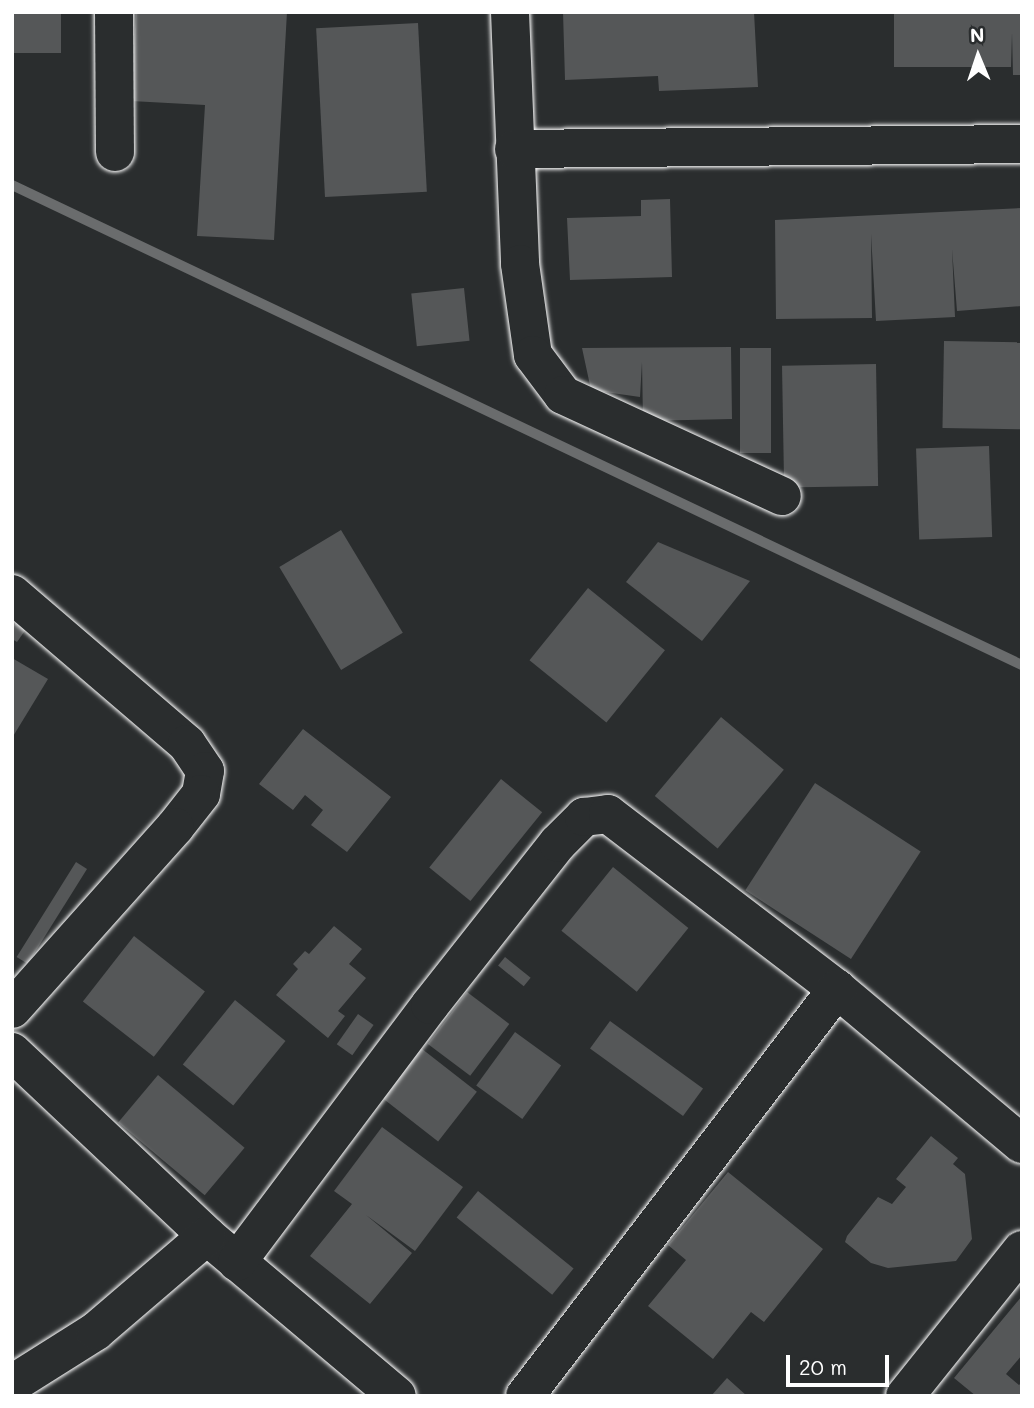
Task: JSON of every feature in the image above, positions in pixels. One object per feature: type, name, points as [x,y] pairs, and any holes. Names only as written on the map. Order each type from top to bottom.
[{"type":"street","points":[[114,12],[115,152]]},
{"type":"street","points":[[510,12],[520,264],[533,355],[563,395],[782,496]]},
{"type":"street","points":[[514,149],[1022,144]]},
{"type":"street","points":[[12,594],[187,744],[205,771],[201,794],[175,827],[12,1009]]},
{"type":"street","points":[[237,1262],[430,1005],[558,843],[584,817],[608,814],[837,989],[1022,1144]]},
{"type":"street","points":[[525,1396],[837,989]]},
{"type":"street","points":[[12,1052],[207,1236],[397,1396]]},
{"type":"street","points":[[12,1384],[96,1331],[207,1236]]},
{"type":"street","points":[[905,1396],[1022,1250]]},
{"type":"building","points":[[12,12],[61,12],[61,53],[12,53]]},
{"type":"building","points":[[136,12],[287,12],[274,240],[197,236],[205,105],[131,101]]},
{"type":"building","points":[[563,12],[754,12],[758,87],[659,91],[658,76],[565,80]]},
{"type":"building","points":[[894,12],[1022,12],[1022,75],[1013,75],[1012,33],[1011,67],[894,67]]},
{"type":"building","points":[[418,23],[427,192],[325,197],[316,28]]},
{"type":"building","points":[[670,199],[672,277],[570,280],[567,218],[641,216],[641,200]]},
{"type":"building","points":[[1022,208],[1022,306],[957,311],[952,249],[955,317],[876,321],[871,234],[872,318],[776,319],[775,220]]},
{"type":"building","points":[[464,288],[470,341],[417,346],[411,294]]},
{"type":"building","points":[[944,341],[1022,342],[1020,429],[942,428]]},
{"type":"building","points":[[731,347],[732,419],[643,421],[642,362],[640,397],[591,390],[582,348]]},
{"type":"building","points":[[740,348],[771,348],[771,453],[740,453]]},
{"type":"building","points":[[876,364],[878,486],[784,488],[782,366]]},
{"type":"building","points":[[989,446],[992,537],[919,539],[916,449]]},
{"type":"building","points":[[341,530],[403,633],[341,670],[279,567]]},
{"type":"building","points":[[658,542],[750,581],[702,641],[626,582]]},
{"type":"building","points":[[588,588],[665,650],[606,723],[529,660]]},
{"type":"building","points":[[19,618],[29,625],[17,642],[12,639],[12,628]]},
{"type":"building","points":[[12,658],[48,679],[12,738]]},
{"type":"building","points":[[721,717],[784,770],[718,849],[655,796]]},
{"type":"building","points":[[303,729],[391,797],[347,852],[311,825],[323,810],[305,795],[293,810],[259,784]]},
{"type":"building","points":[[501,779],[542,812],[470,901],[429,868]]},
{"type":"building","points":[[815,783],[921,852],[851,959],[745,890]]},
{"type":"building","points":[[76,862],[87,869],[28,964],[17,957]]},
{"type":"building","points":[[613,867],[688,928],[637,992],[561,931]]},
{"type":"building","points":[[334,926],[362,949],[349,964],[366,978],[338,1011],[345,1016],[328,1038],[276,995],[298,969],[293,964],[305,951],[309,954]]},
{"type":"building","points":[[134,936],[205,991],[154,1057],[83,1001]]},
{"type":"building","points":[[505,957],[531,978],[524,986],[498,966]]},
{"type":"building","points":[[467,992],[509,1024],[470,1076],[428,1044]]},
{"type":"building","points":[[235,1000],[286,1041],[233,1105],[183,1065]]},
{"type":"building","points":[[358,1014],[374,1025],[352,1055],[337,1044]]},
{"type":"building","points":[[610,1021],[703,1089],[683,1116],[590,1049]]},
{"type":"building","points":[[515,1032],[561,1066],[522,1119],[476,1085]]},
{"type":"building","points":[[417,1045],[477,1092],[438,1141],[378,1095]]},
{"type":"building","points":[[158,1075],[245,1148],[205,1195],[118,1122]]},
{"type":"building","points":[[382,1127],[463,1187],[415,1251],[366,1215],[412,1253],[370,1304],[310,1256],[352,1204],[334,1191]]},
{"type":"building","points":[[931,1136],[958,1158],[953,1164],[965,1174],[972,1239],[956,1261],[888,1268],[871,1263],[845,1242],[847,1236],[878,1197],[892,1204],[906,1187],[896,1179]]},
{"type":"building","points":[[728,1172],[823,1249],[764,1322],[751,1312],[713,1359],[648,1306],[686,1260],[668,1245]]},
{"type":"building","points":[[478,1191],[574,1268],[552,1295],[457,1217]]},
{"type":"building","points":[[1022,1296],[1022,1355],[1006,1374],[1019,1385],[1022,1382],[1022,1396],[976,1396],[954,1378]]},
{"type":"building","points":[[727,1378],[747,1396],[711,1396]]},
{"type":"waterway","points":[[12,185],[1022,665]]}]
